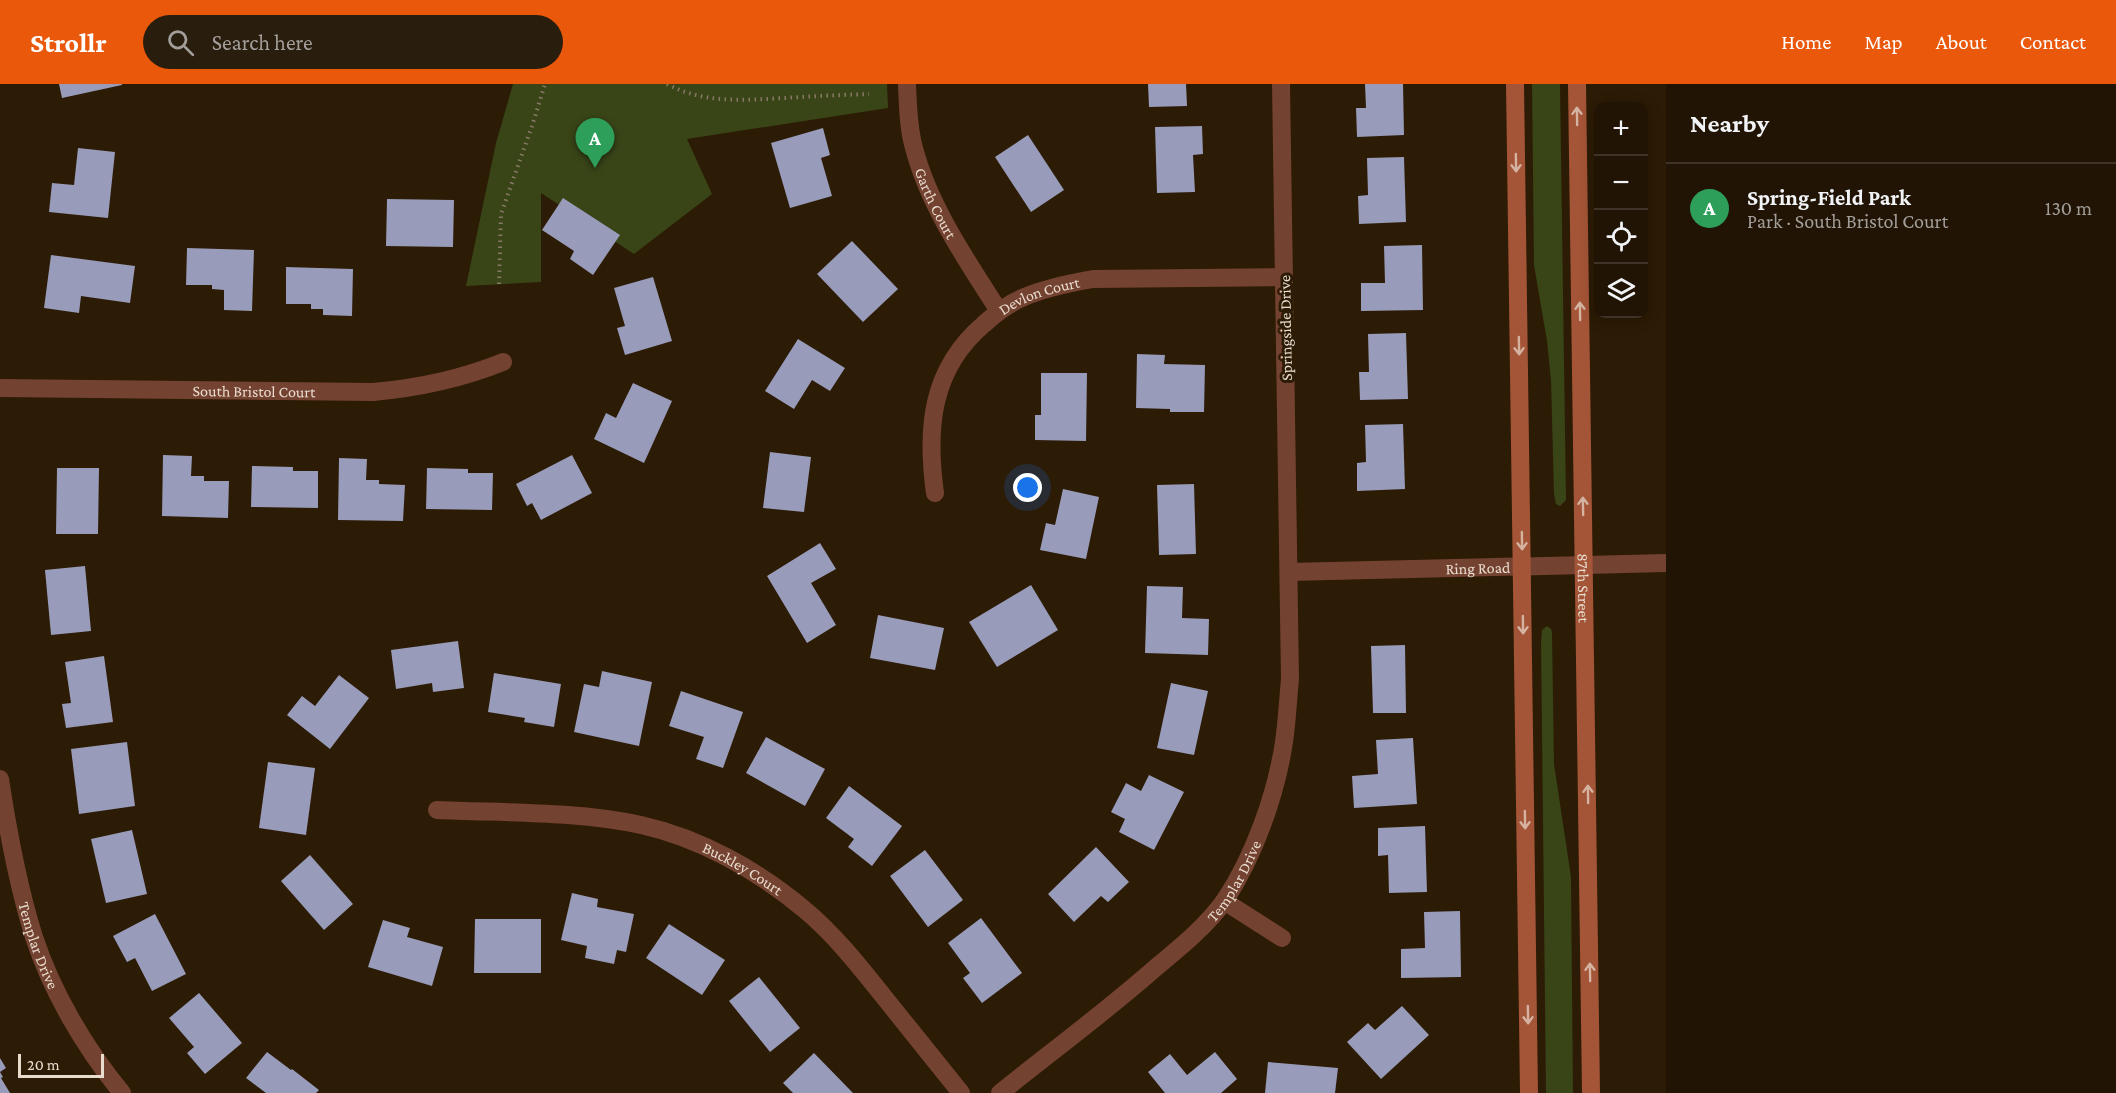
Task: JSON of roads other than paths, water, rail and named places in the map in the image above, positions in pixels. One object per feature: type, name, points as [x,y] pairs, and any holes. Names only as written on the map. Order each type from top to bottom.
[{"type":"street","name":"Garth Court","points":[[907,84],[907,104],[913,147],[926,186],[999,311]]},
{"type":"street","name":"Springside Drive","points":[[1281,84],[1289,572]]},
{"type":"street","points":[[1515,84],[1528,1093]]},
{"type":"street","name":"87th Street","points":[[1577,84],[1592,1093]]},
{"type":"street","name":"Devlon Court","points":[[934,493],[930,440],[935,400],[942,379],[954,356],[972,334],[999,311],[1021,298],[1093,279],[1284,277]]},
{"type":"street","name":"South Bristol Court","points":[[0,388],[373,392],[407,389],[447,381],[503,362]]},
{"type":"street","name":"Ring Road","points":[[1289,572],[1666,563]]},
{"type":"street","name":"Templar Drive","points":[[1000,1093],[1131,990],[1171,955],[1210,918],[1224,901],[1241,873],[1264,818],[1284,742],[1290,679],[1289,572]]},
{"type":"street","name":"Templar Drive","points":[[0,779],[4,838],[35,938],[55,986],[79,1032],[122,1093]]},
{"type":"street","name":"Buckley Court","points":[[437,810],[597,818],[642,825],[677,836],[737,864],[774,887],[806,911],[850,955],[961,1093]]},
{"type":"street","points":[[1224,901],[1282,938]]},
{"type":"place","name":"Spring-Field Park","points":[[595,168]]}]
